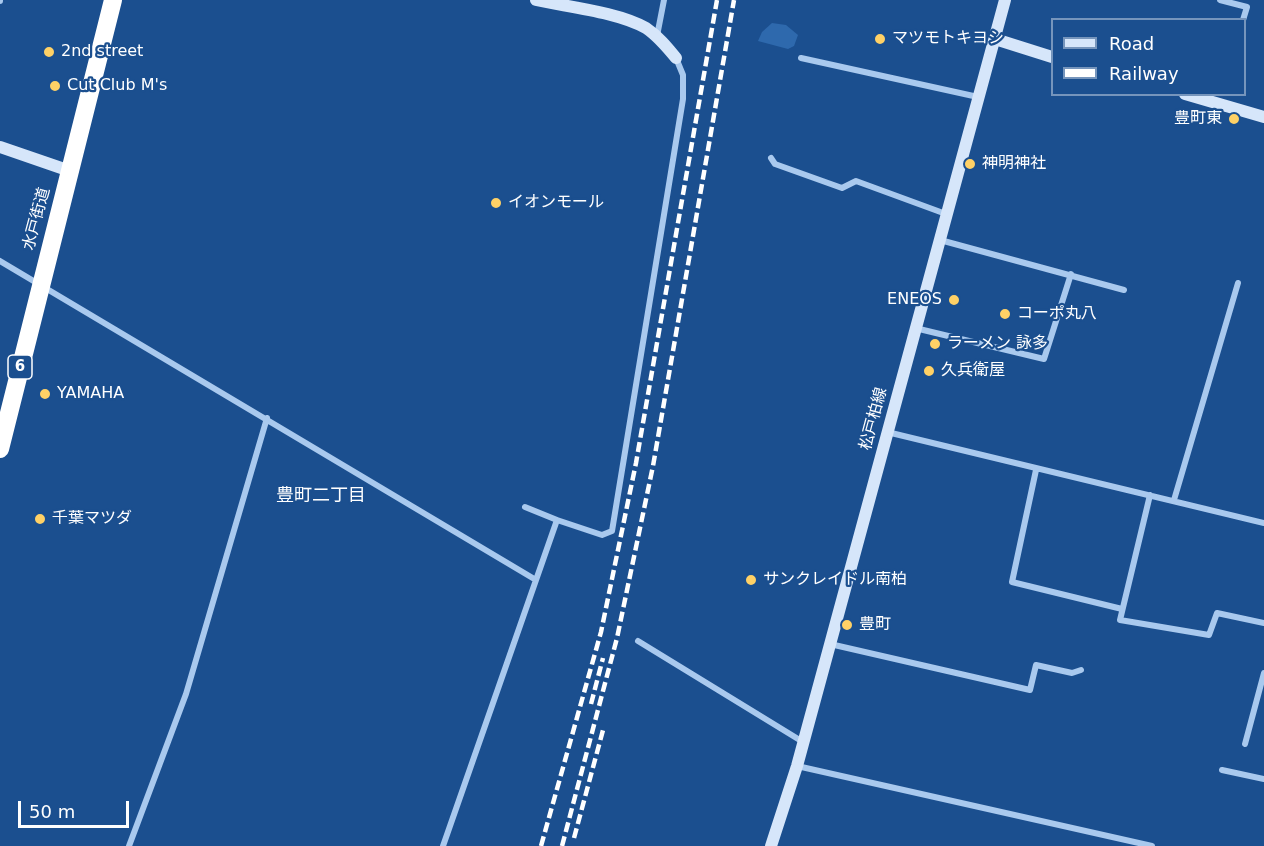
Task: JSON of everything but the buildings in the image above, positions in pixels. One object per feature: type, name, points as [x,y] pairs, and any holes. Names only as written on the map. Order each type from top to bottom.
[{"type":"highway","name":"水戸街道","points":[[0,449],[39,284],[113,0]]},
{"type":"main road","points":[[536,0],[570,4],[626,20],[645,28],[657,37],[676,58]]},
{"type":"main road","name":"松戸柏線","points":[[771,846],[797,766],[1005,0]]},
{"type":"main road","points":[[995,39],[1051,56]]},
{"type":"main road","points":[[1198,96],[1218,99],[1264,117]]},
{"type":"main road","points":[[0,147],[70,171]]},
{"type":"street","points":[[657,37],[664,0]]},
{"type":"street","points":[[1221,0],[1247,7],[1244,18]]},
{"type":"street","points":[[525,507],[602,535],[612,531],[683,99],[683,75],[676,58]]},
{"type":"street","points":[[801,58],[978,97]]},
{"type":"street","points":[[771,158],[775,164],[842,188],[856,181],[946,214]]},
{"type":"street","points":[[940,240],[1124,290]]},
{"type":"street","points":[[0,261],[536,580]]},
{"type":"street","points":[[915,328],[1044,359],[1071,274]]},
{"type":"street","points":[[1174,500],[1239,283]]},
{"type":"street","points":[[129,846],[186,694],[267,418]]},
{"type":"street","points":[[887,432],[1036,470],[1174,500],[1264,523]]},
{"type":"street","points":[[1036,470],[1012,582],[1122,609]]},
{"type":"street","points":[[1150,495],[1120,620],[1209,635],[1217,614],[1264,623]]},
{"type":"street","points":[[442,846],[558,520]]},
{"type":"street","points":[[638,641],[803,742]]},
{"type":"street","points":[[830,644],[1030,690],[1036,665],[1072,673],[1081,670]]},
{"type":"street","points":[[1245,744],[1264,673]]},
{"type":"street","points":[[797,766],[1121,843],[1152,846]]},
{"type":"street","points":[[1222,770],[1264,779]]},
{"type":"shaded area","points":[[772,23],[786,25],[798,35],[794,46],[788,49],[758,41],[762,32]]},
{"type":"railway","points":[[541,846],[601,632],[636,463],[717,0]]},
{"type":"railway","points":[[562,846],[617,638],[653,466],[734,0]]},
{"type":"railway","points":[[591,704],[603,658]]},
{"type":"railway","points":[[574,838],[603,730]]},
{"type":"place","name":"マツモトキヨシ","points":[[880,39]]},
{"type":"place","name":"2nd street","points":[[49,52]]},
{"type":"place","name":"Cut Club M's","points":[[55,86]]},
{"type":"place","name":"豊町東","points":[[1234,119]]},
{"type":"place","name":"神明神社","points":[[970,164]]},
{"type":"place","name":"イオンモール","points":[[496,203]]},
{"type":"place","name":"ENEOS","points":[[954,300]]},
{"type":"place","name":"コーポ丸八","points":[[1005,314]]},
{"type":"place","name":"ラーメン 詠多","points":[[935,344]]},
{"type":"place","name":"久兵衛屋","points":[[929,371]]},
{"type":"place","name":"YAMAHA","points":[[45,394]]},
{"type":"place","name":"千葉マツダ","points":[[40,519]]},
{"type":"place","name":"サンクレイドル南柏","points":[[751,580]]},
{"type":"place","name":"豊町","points":[[847,625]]},
{"type":"district","name":"豊町二丁目","points":[[321,496]]}]
